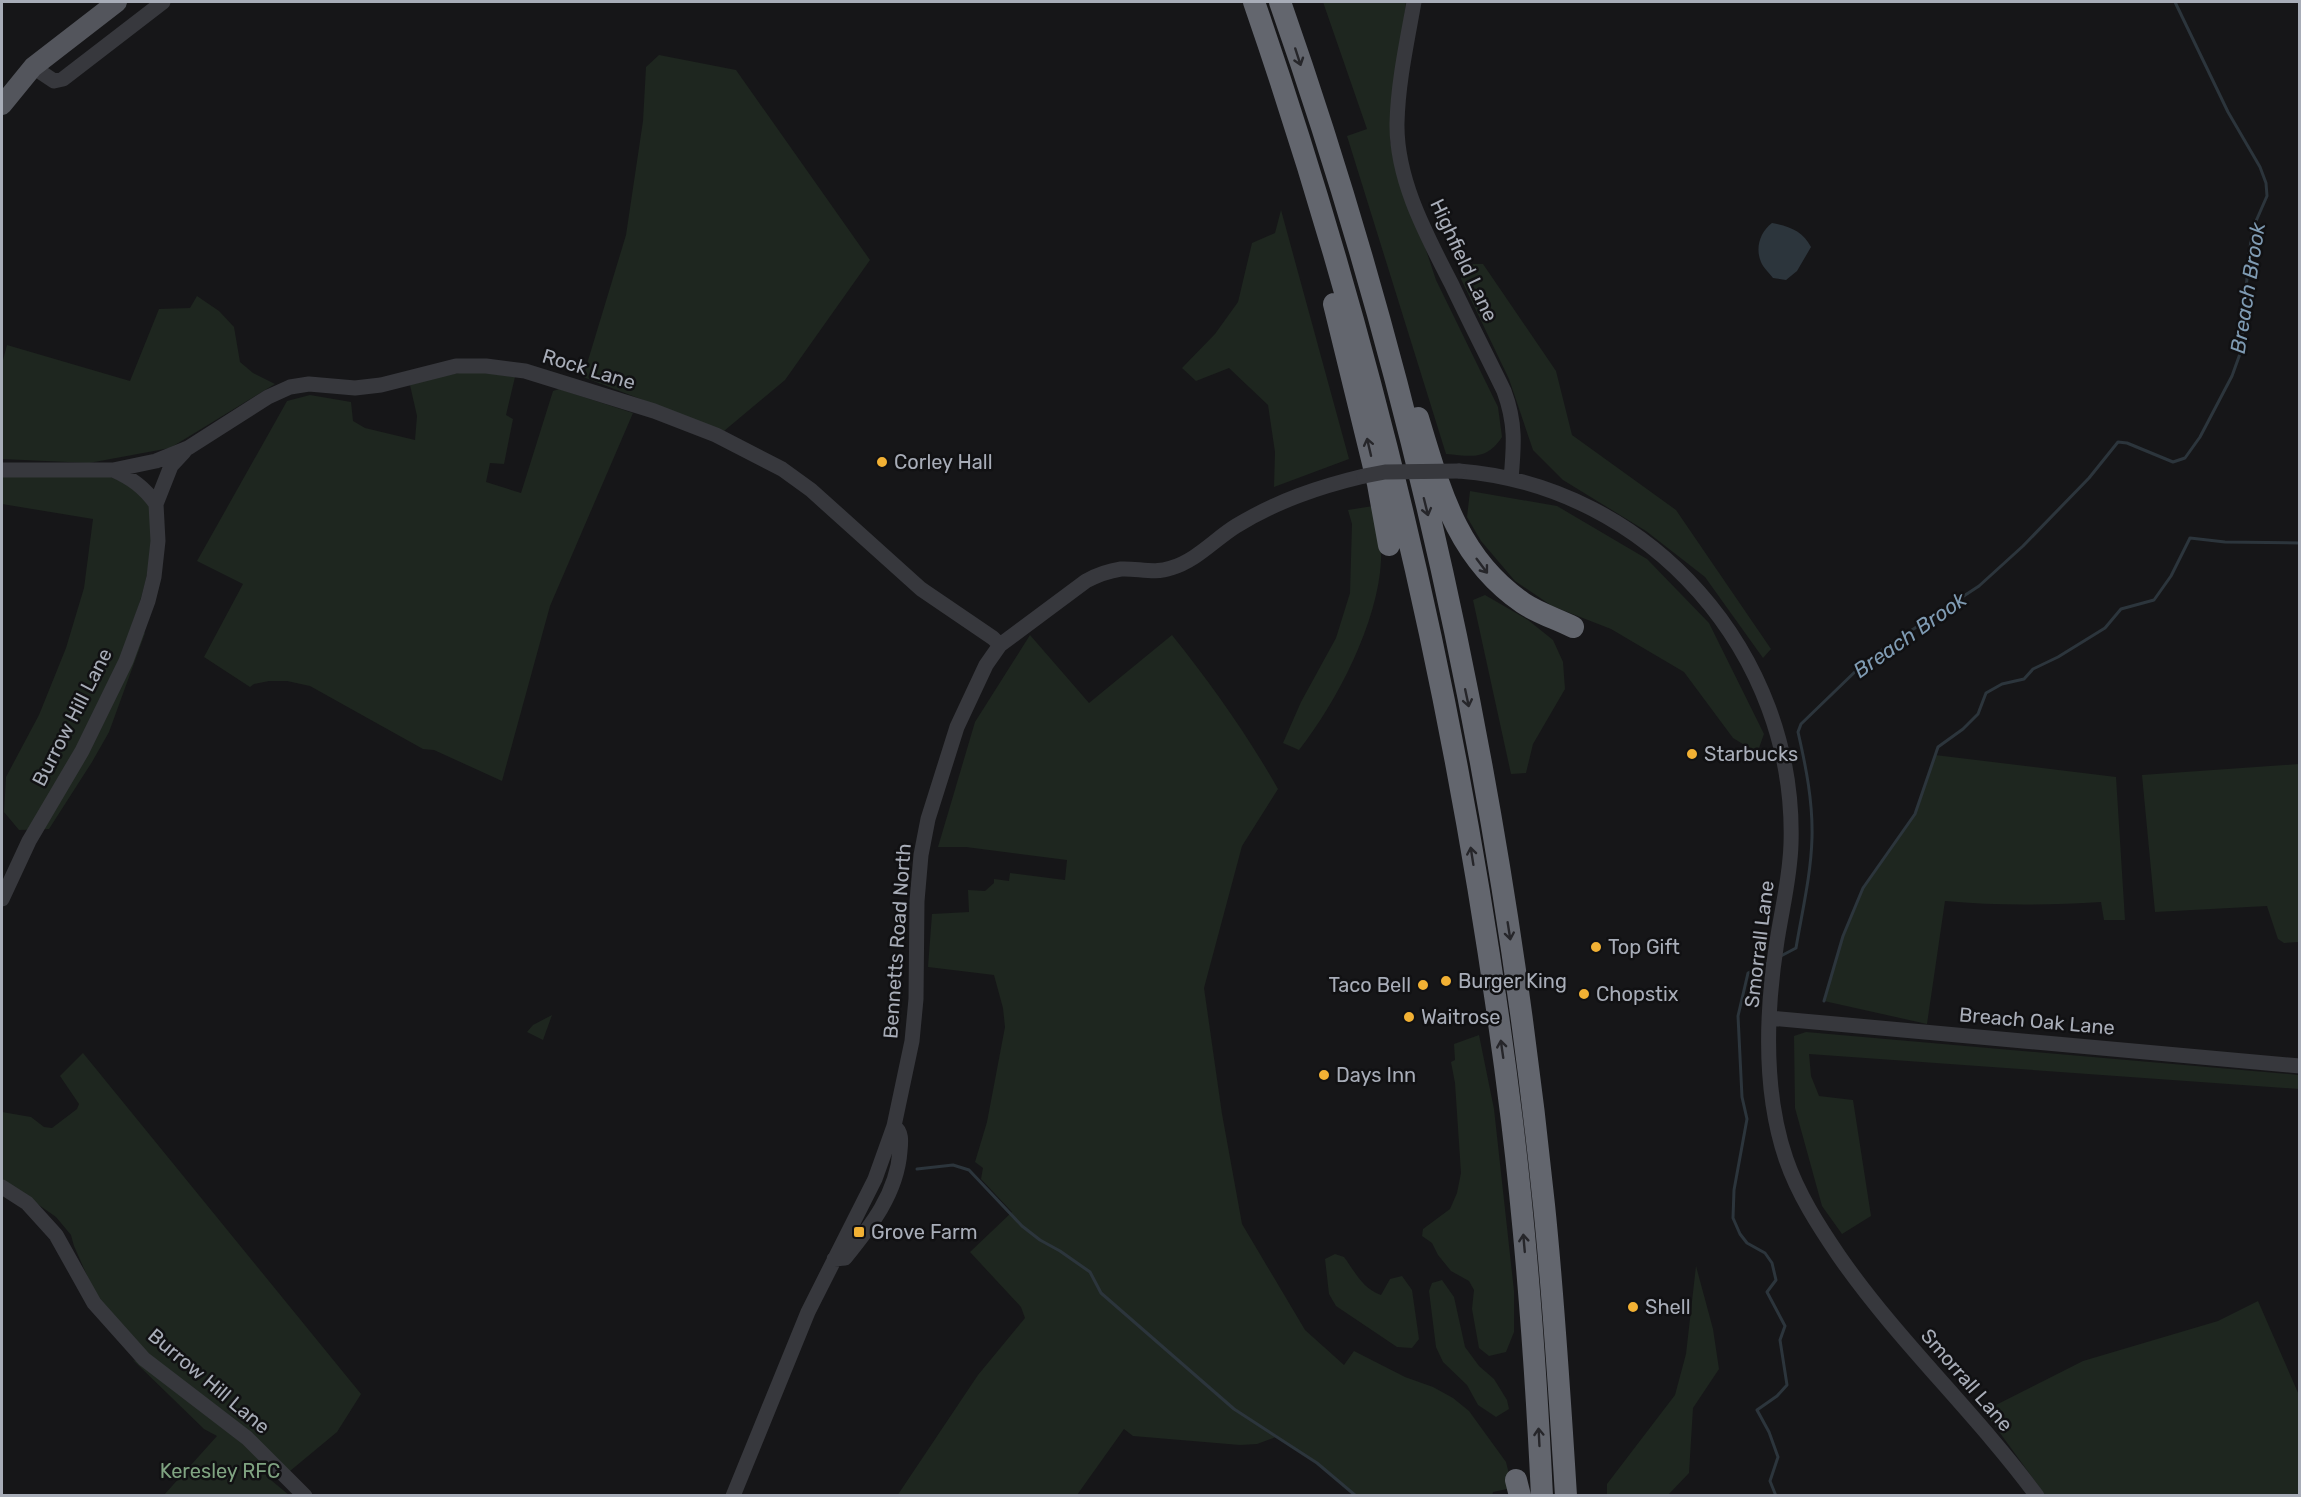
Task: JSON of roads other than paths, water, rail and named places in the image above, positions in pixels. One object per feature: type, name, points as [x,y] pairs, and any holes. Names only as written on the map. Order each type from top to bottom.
[{"type":"highway","points":[[1249,2],[1305,195],[1343,341],[1378,484],[1389,545]]},
{"type":"highway","points":[[1254,2],[1289,102],[1324,214],[1365,360],[1408,535],[1455,754],[1492,980],[1512,1122],[1536,1373],[1542,1496]]},
{"type":"highway","points":[[1280,2],[1344,198],[1390,325],[1442,496],[1457,528],[1486,572],[1524,603],[1573,627]]},
{"type":"highway","points":[[1344,198],[1387,351],[1430,521],[1472,717],[1494,835],[1515,974],[1544,1201],[1566,1496]]},
{"type":"main road","points":[[2,105],[33,67],[117,2]]},
{"type":"street","points":[[33,67],[54,81],[63,79],[163,2]]},
{"type":"street","name":"Highfield Lane","points":[[1414,2],[1401,76],[1397,124],[1406,185],[1511,409],[1515,434],[1511,479]]},
{"type":"street","name":"Rock Lane","points":[[2,470],[113,470],[136,466],[188,448],[268,397],[290,387],[309,384],[355,388],[381,385],[456,366],[486,366],[525,371],[654,411],[716,435],[782,468],[921,589],[1000,645]]},
{"type":"street","name":"Burrow Hill Lane","points":[[2,899],[29,841],[82,751],[126,661],[148,602],[154,577],[158,542],[156,504],[171,466],[188,448]]},
{"type":"street","name":"Rock Lane","points":[[113,470],[132,479],[150,494],[156,504]]},
{"type":"street","name":"Bennetts Road North","points":[[733,1496],[808,1312],[875,1179],[894,1125],[912,1041],[916,999],[919,880],[928,819],[957,727],[986,665],[1000,645],[1098,574],[1122,569],[1160,571],[1171,568],[1203,550],[1234,527],[1289,498],[1320,487],[1385,472],[1459,471],[1485,473],[1511,479]]},
{"type":"street","name":"Smorrall Lane","points":[[1511,479],[1575,499],[1636,533],[1692,583],[1728,629],[1768,705],[1784,756],[1790,789],[1791,844],[1788,889],[1774,969],[1770,1018],[1769,1082],[1787,1160],[1807,1207],[1855,1278],[1903,1340],[2019,1471],[2037,1496]]},
{"type":"street","name":"Breach Oak Lane","points":[[1770,1018],[2300,1066]]},
{"type":"street","name":"Burrow Hill Lane","points":[[2,1187],[27,1203],[56,1235],[94,1303],[144,1359],[247,1438],[305,1496]]},
{"type":"waterway","name":"Breach Brook","points":[[1779,957],[1796,948],[1811,852],[1810,798],[1798,732],[1801,724],[1861,666],[1979,586],[2023,546],[2089,478],[2118,442],[2127,443],[2173,462],[2185,458],[2200,437],[2232,376],[2241,351],[2253,228],[2267,196],[2266,183],[2260,167],[2228,112],[2175,2]]},
{"type":"waterway","points":[[1824,1001],[1843,936],[1863,888],[1915,814],[1938,747],[1963,729],[1978,714],[1986,693],[2002,684],[2024,679],[2033,669],[2058,657],[2105,628],[2121,609],[2154,600],[2171,576],[2190,538],[2225,542],[2300,543]]},
{"type":"waterway","name":"Breach Brook","points":[[1768,963],[1748,973],[1738,1016],[1742,1097],[1747,1119],[1734,1190],[1733,1218],[1747,1243],[1765,1253],[1772,1263],[1776,1280],[1767,1292],[1785,1326],[1780,1340],[1787,1385],[1777,1396],[1757,1410],[1769,1432],[1778,1457],[1770,1481],[1776,1496]]},
{"type":"waterway","points":[[917,1169],[953,1165],[969,1170],[1022,1226],[1090,1272],[1101,1293],[1234,1409],[1317,1463],[1356,1496]]},
{"type":"place","name":"Corley Hall","points":[[882,462]]},
{"type":"place","name":"Starbucks","points":[[1692,754]]},
{"type":"place","name":"Top Gift","points":[[1596,947]]},
{"type":"place","name":"Burger King","points":[[1446,981]]},
{"type":"place","name":"Taco Bell","points":[[1423,985]]},
{"type":"place","name":"Chopstix","points":[[1584,994]]},
{"type":"place","name":"Waitrose","points":[[1409,1017]]},
{"type":"place","name":"Days Inn","points":[[1324,1075]]},
{"type":"place","name":"Grove Farm","points":[[859,1232]]},
{"type":"place","name":"Shell","points":[[1633,1307]]},
{"type":"park label","name":"Keresley RFC","points":[[220,1471]]}]
